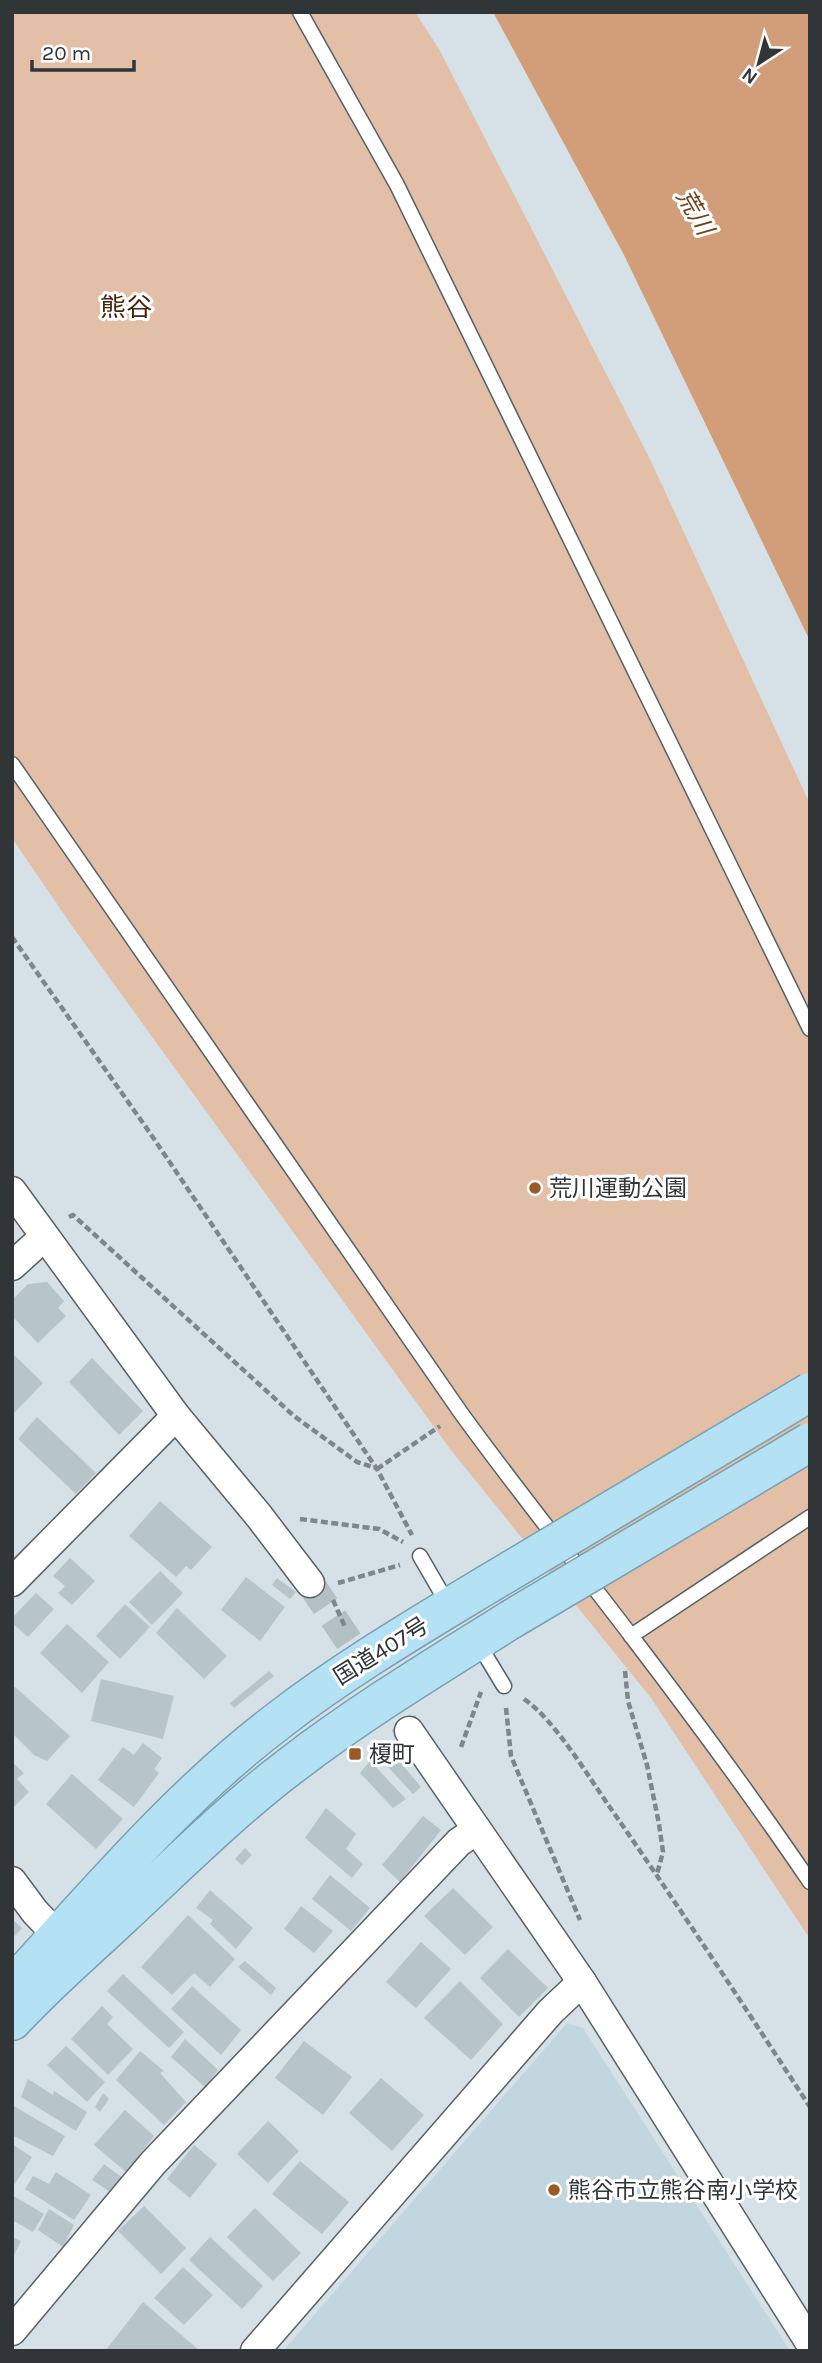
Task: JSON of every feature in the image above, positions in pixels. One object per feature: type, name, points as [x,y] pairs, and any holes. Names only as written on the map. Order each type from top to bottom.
[{"type":"highway","name":"国道407号","points":[[12,1986],[141,1845],[240,1752],[329,1684],[450,1607],[810,1392]]},
{"type":"highway","name":"国道407号","points":[[124,1914],[213,1829],[353,1719],[510,1620],[810,1442]]},
{"type":"highway","points":[[12,2021],[40,1990],[124,1914]]},
{"type":"highway","points":[[12,2044],[53,2000],[124,1914]]},
{"type":"street","points":[[12,1191],[176,1416],[259,1516],[325,1588]]},
{"type":"street","points":[[12,1266],[44,1237]]},
{"type":"street","points":[[12,1582],[176,1416]]},
{"type":"street","points":[[409,1731],[582,1982],[810,2343]]},
{"type":"street","points":[[12,2331],[153,2163],[440,1861],[459,1842],[477,1830]]},
{"type":"street","points":[[12,1881],[35,1912],[58,1936]]},
{"type":"street","points":[[255,2351],[551,2011],[582,1982]]},
{"type":"lane","points":[[300,12],[397,185],[810,1029]]},
{"type":"lane","points":[[12,764],[461,1413],[519,1493],[753,1798],[810,1882]]},
{"type":"lane","points":[[631,1636],[810,1517]]},
{"type":"lane","points":[[420,1556],[450,1607]]},
{"type":"lane","points":[[477,1641],[504,1686]]},
{"type":"path","points":[[12,937],[150,1133],[377,1469],[409,1528],[420,1556],[393,1569],[325,1588],[345,1628]]},
{"type":"path","points":[[66,1219],[73,1215],[295,1416],[357,1462],[377,1469]]},
{"type":"path","points":[[377,1469],[431,1432]]},
{"type":"path","points":[[293,1518],[380,1529]]},
{"type":"path","points":[[631,1636],[623,1642],[628,1701],[647,1765],[659,1824],[663,1852],[657,1874]]},
{"type":"path","points":[[504,1686],[532,1704],[565,1743],[657,1874],[810,2107]]},
{"type":"path","points":[[504,1686],[511,1756],[584,1929]]},
{"type":"path","points":[[461,1747],[483,1688]]},
{"type":"shaded area","name":"荒川運動公園","points":[[12,12],[415,12],[439,49],[649,457],[810,804],[810,1939],[651,1698],[450,1449],[72,926],[12,838]]},
{"type":"shaded area","name":"熊谷市立熊谷南小学校","points":[[567,2023],[583,2028],[790,2351],[283,2351]]},
{"type":"water","name":"荒川","points":[[493,12],[810,12],[810,641],[624,255]]},
{"type":"building","points":[[47,1282],[64,1301],[58,1308],[66,1316],[38,1343],[12,1316],[12,1300],[28,1284]]},
{"type":"building","points":[[12,1353],[43,1383],[12,1415]]},
{"type":"building","points":[[92,1358],[143,1411],[119,1435],[69,1382]]},
{"type":"building","points":[[37,1417],[96,1473],[76,1494],[18,1439]]},
{"type":"building","points":[[160,1501],[212,1547],[191,1570],[186,1566],[176,1577],[129,1536]]},
{"type":"building","points":[[70,1558],[95,1581],[72,1605],[58,1593],[65,1586],[53,1576]]},
{"type":"building","points":[[160,1571],[183,1593],[152,1625],[129,1602]]},
{"type":"building","points":[[246,1577],[285,1607],[260,1641],[221,1610]]},
{"type":"building","points":[[277,1578],[296,1592],[290,1599],[272,1585]]},
{"type":"building","points":[[36,1593],[54,1609],[28,1637],[12,1623],[12,1618]]},
{"type":"building","points":[[125,1604],[150,1627],[120,1659],[96,1636]]},
{"type":"building","points":[[177,1608],[227,1656],[204,1679],[156,1633]]},
{"type":"building","points":[[67,1624],[109,1662],[82,1693],[40,1653]]},
{"type":"building","points":[[269,1671],[274,1676],[234,1708],[230,1703]]},
{"type":"building","points":[[101,1679],[174,1696],[163,1739],[91,1721]]},
{"type":"building","points":[[15,1687],[70,1736],[47,1761],[34,1755],[12,1733],[12,1690]]},
{"type":"building","points":[[143,1743],[162,1758],[154,1769],[159,1773],[134,1807],[98,1780],[123,1747],[134,1755]]},
{"type":"building","points":[[386,1745],[421,1787],[413,1794],[376,1754]]},
{"type":"building","points":[[370,1761],[406,1799],[393,1808],[360,1773]]},
{"type":"building","points":[[12,1762],[24,1773],[17,1779],[29,1792],[12,1809]]},
{"type":"building","points":[[72,1774],[123,1819],[96,1849],[46,1804]]},
{"type":"building","points":[[326,1808],[356,1834],[346,1849],[363,1864],[352,1878],[305,1838]]},
{"type":"building","points":[[423,1816],[441,1830],[400,1882],[382,1865]]},
{"type":"building","points":[[245,1848],[252,1855],[242,1865],[235,1859]]},
{"type":"building","points":[[330,1875],[370,1908],[351,1931],[312,1899]]},
{"type":"building","points":[[453,1888],[493,1927],[465,1955],[424,1916]]},
{"type":"building","points":[[210,1890],[253,1928],[236,1949],[210,1924],[213,1920],[196,1908]]},
{"type":"building","points":[[301,1906],[333,1931],[314,1953],[284,1929]]},
{"type":"building","points":[[188,1915],[235,1959],[210,1987],[194,1973],[172,1995],[141,1967]]},
{"type":"building","points":[[12,1919],[22,1928],[12,1939]]},
{"type":"building","points":[[421,1942],[451,1969],[416,2008],[386,1982]]},
{"type":"building","points":[[508,1949],[548,1988],[519,2017],[480,1978]]},
{"type":"building","points":[[245,1961],[276,1988],[271,1995],[238,1967]]},
{"type":"building","points":[[123,1974],[184,2032],[169,2048],[107,1991]]},
{"type":"building","points":[[460,1981],[503,2024],[471,2060],[424,2018]]},
{"type":"building","points":[[192,1986],[241,2030],[221,2055],[171,2009]]},
{"type":"building","points":[[102,2006],[113,2017],[107,2024],[133,2049],[108,2075],[71,2039]]},
{"type":"building","points":[[185,2039],[218,2070],[205,2087],[171,2057]]},
{"type":"building","points":[[304,2041],[352,2077],[323,2115],[275,2078]]},
{"type":"building","points":[[66,2046],[105,2082],[87,2102],[47,2065]]},
{"type":"building","points":[[140,2051],[164,2071],[160,2073],[186,2102],[164,2125],[116,2080]]},
{"type":"building","points":[[381,2078],[424,2115],[392,2151],[349,2113]]},
{"type":"building","points":[[28,2079],[53,2095],[54,2091],[87,2112],[76,2131],[21,2097]]},
{"type":"building","points":[[103,2093],[109,2099],[100,2112],[95,2107]]},
{"type":"building","points":[[12,2105],[65,2136],[53,2156],[12,2135]]},
{"type":"building","points":[[125,2110],[154,2136],[126,2172],[94,2145]]},
{"type":"building","points":[[268,2121],[299,2151],[268,2183],[237,2154]]},
{"type":"building","points":[[12,2144],[32,2157],[15,2184],[12,2183]]},
{"type":"building","points":[[194,2145],[217,2164],[190,2198],[167,2179]]},
{"type":"building","points":[[300,2161],[349,2202],[322,2234],[272,2194]]},
{"type":"building","points":[[104,2164],[123,2178],[113,2194],[92,2180]]},
{"type":"building","points":[[56,2172],[91,2195],[74,2220],[25,2189],[33,2176],[49,2184]]},
{"type":"building","points":[[12,2195],[44,2214],[33,2232],[12,2220]]},
{"type":"building","points":[[144,2206],[186,2248],[161,2274],[118,2231]]},
{"type":"building","points":[[255,2208],[301,2253],[273,2281],[227,2237]]},
{"type":"building","points":[[49,2209],[74,2225],[63,2247],[38,2230]]},
{"type":"building","points":[[12,2237],[21,2241],[12,2259]]},
{"type":"building","points":[[210,2237],[263,2286],[242,2309],[189,2260]]},
{"type":"building","points":[[183,2267],[213,2295],[184,2325],[154,2298]]},
{"type":"building","points":[[143,2302],[200,2351],[106,2350]]},
{"type":"tunnel","points":[[310,1583],[409,1731]]},
{"type":"place","name":"荒川運動公園","points":[[535,1188]]},
{"type":"place","name":"榎町","points":[[355,1754]]},
{"type":"place","name":"熊谷市立熊谷南小学校","points":[[554,2190]]},
{"type":"district","name":"熊谷","points":[[126,307]]}]
